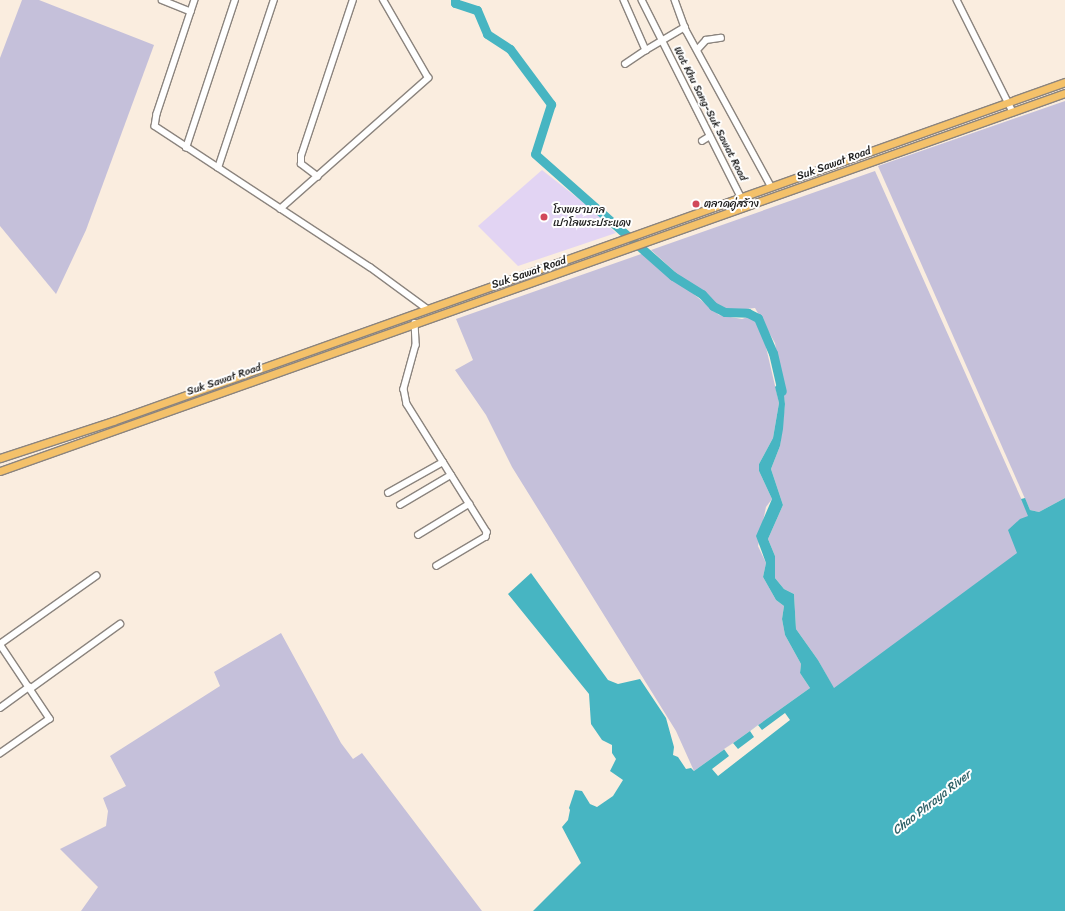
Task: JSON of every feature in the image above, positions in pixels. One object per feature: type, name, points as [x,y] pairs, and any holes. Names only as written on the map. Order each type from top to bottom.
[{"type":"main road","name":"Suk Sawat Road","points":[[0,458],[113,421],[633,234],[1065,82]]},
{"type":"main road","name":"Suk Sawat Road","points":[[0,471],[1065,93]]},
{"type":"street","points":[[162,0],[191,12]]},
{"type":"street","points":[[195,0],[155,125],[186,148],[370,267],[426,308]]},
{"type":"street","points":[[186,148],[235,0]]},
{"type":"street","points":[[218,168],[274,0]]},
{"type":"street","points":[[318,177],[301,164],[301,156],[353,0]]},
{"type":"street","points":[[280,209],[318,177],[428,78],[383,0]]},
{"type":"street","points":[[624,0],[646,50]]},
{"type":"street","points":[[642,0],[660,41],[685,27]]},
{"type":"street","points":[[675,0],[685,27],[771,186]]},
{"type":"street","points":[[958,0],[1013,112]]},
{"type":"street","points":[[697,50],[706,40],[721,38]]},
{"type":"street","name":"Wat Khu Sang-Suk Sawat Road","points":[[625,64],[660,41],[741,197]]},
{"type":"street","points":[[702,141],[710,136]]},
{"type":"street","points":[[415,324],[417,336],[405,395],[407,404],[487,532],[486,537],[437,566]]},
{"type":"street","points":[[388,493],[443,462]]},
{"type":"street","points":[[400,505],[451,475]]},
{"type":"street","points":[[418,536],[469,504]]},
{"type":"street","points":[[0,754],[50,719],[0,645],[96,576]]},
{"type":"street","points":[[0,708],[120,624]]},
{"type":"shaded area","points":[[22,0],[39,0],[154,45],[86,230],[56,294],[0,226],[0,58]]},
{"type":"shaded area","points":[[1065,101],[1065,498],[1039,512],[1030,510],[878,166]]},
{"type":"shaded area","name":"โรงพยาบาล เปาโลพระประแดง","points":[[542,170],[589,207],[616,233],[518,266],[478,226]]},
{"type":"shaded area","points":[[875,171],[1029,516],[1019,522],[1018,553],[834,689],[818,660],[796,629],[794,594],[784,589],[775,578],[775,556],[768,539],[783,505],[771,469],[780,446],[785,404],[775,343],[755,308],[719,312],[651,250]]},
{"type":"shaded area","points":[[644,253],[719,315],[742,319],[751,316],[762,330],[779,403],[773,438],[759,464],[759,471],[772,499],[766,507],[758,546],[766,563],[763,577],[776,600],[784,606],[782,619],[785,635],[801,664],[800,673],[810,688],[694,771],[676,731],[512,467],[486,415],[455,370],[473,360],[456,319]]},
{"type":"shaded area","points":[[281,633],[341,743],[353,759],[362,753],[482,911],[81,911],[98,887],[60,849],[106,826],[108,811],[103,798],[126,786],[110,756],[220,686],[214,672]]},
{"type":"water","name":"Chao Phraya River","points":[[782,379],[785,404],[783,429],[780,446],[771,469],[783,505],[768,539],[775,556],[775,578],[784,589],[794,594],[796,629],[818,660],[834,688],[1017,553],[1008,530],[1020,519],[1028,516],[1021,499],[1025,498],[1030,510],[1039,512],[1065,498],[1065,911],[533,911],[581,863],[562,827],[568,820],[569,808],[575,790],[582,791],[590,804],[597,807],[613,796],[623,780],[610,771],[616,759],[612,753],[612,745],[602,740],[591,724],[589,694],[508,594],[531,573],[608,680],[618,684],[640,679],[666,718],[674,747],[673,755],[678,757],[686,769],[691,768],[694,771],[810,688],[800,673],[801,664],[785,635],[782,619],[784,606],[776,600],[763,577],[766,563],[756,536],[772,499],[759,471],[759,464],[773,438],[779,403],[775,387]]},
{"type":"pier","points":[[785,713],[790,720],[718,776],[712,769],[729,756],[724,749],[733,743],[738,749],[754,737],[750,731],[758,725],[762,730]]},
{"type":"waterway","points":[[455,0],[455,3],[477,10],[487,34],[510,49],[551,104],[535,154],[673,276],[702,294],[713,306],[725,312],[748,313],[758,318],[773,353],[782,391]]},
{"type":"place","name":"ตลาดคู่สร้าง","points":[[696,204]]},
{"type":"place","name":"โรงพยาบาล เปาโลพระประแดง","points":[[544,217]]}]
